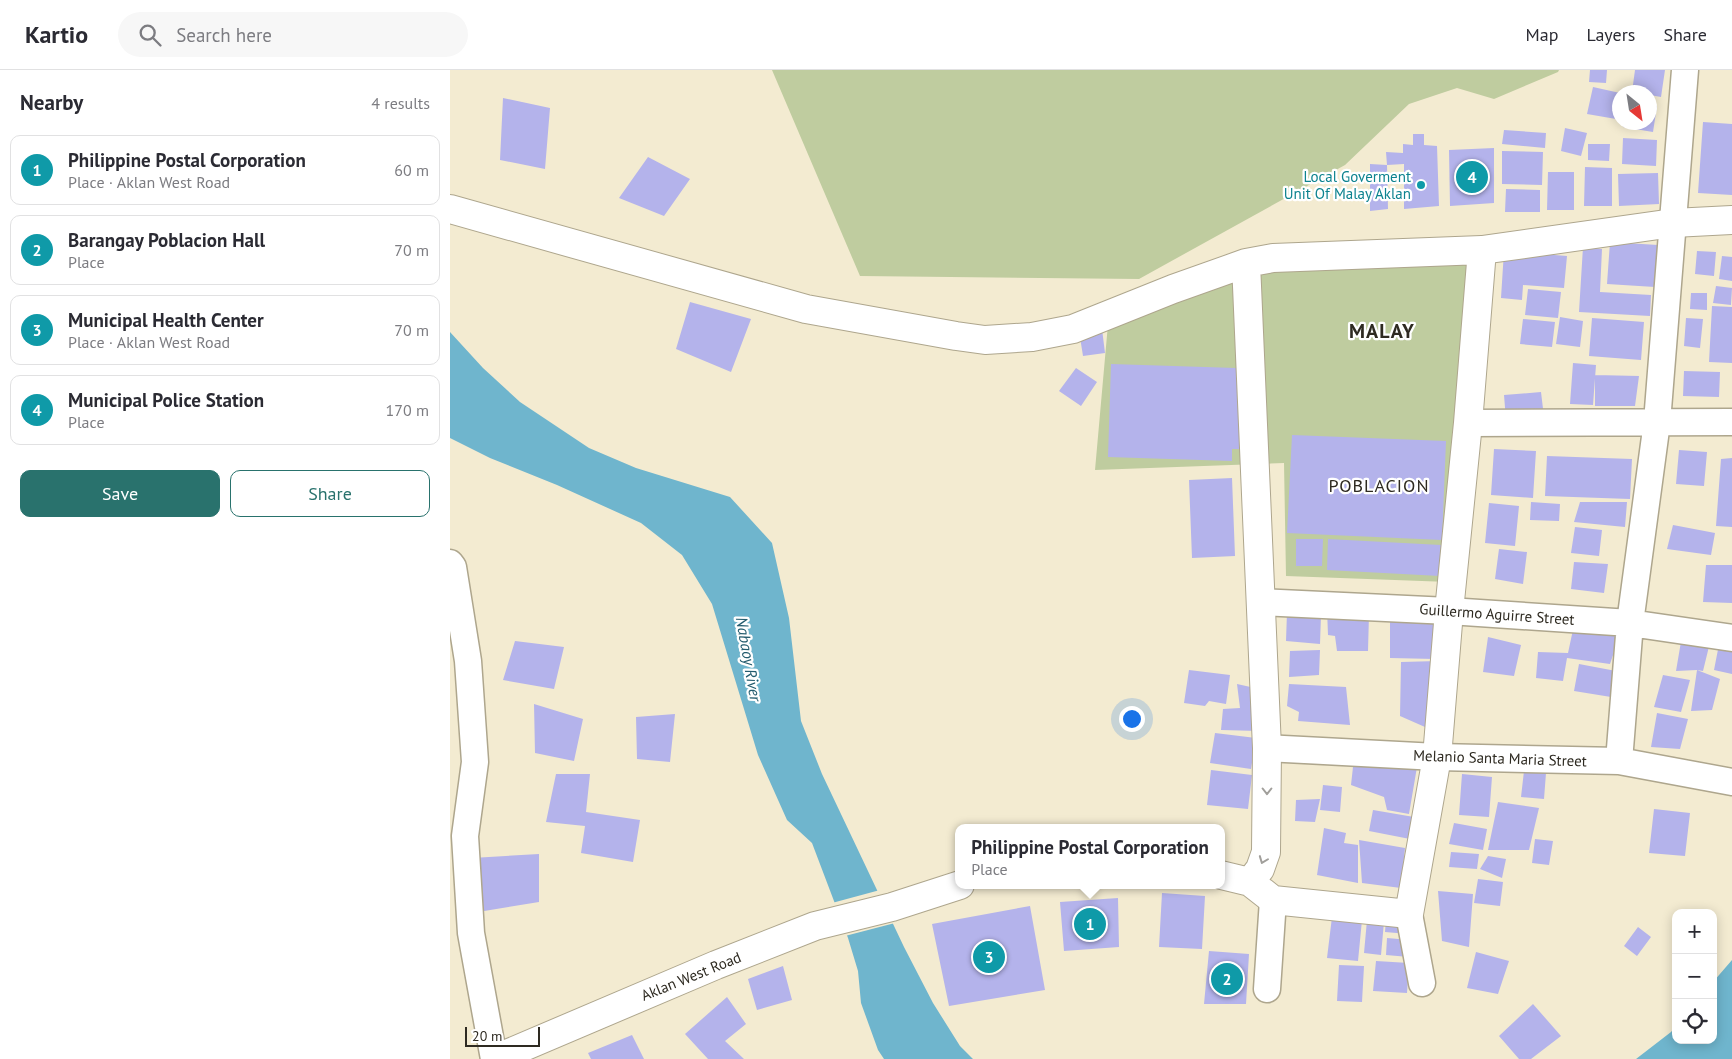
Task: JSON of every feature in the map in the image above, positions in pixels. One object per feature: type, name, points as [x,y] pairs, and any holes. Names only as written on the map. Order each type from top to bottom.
[{"type":"main road","points":[[450,209],[806,309],[985,340],[1032,337],[1073,328],[1172,289],[1246,263],[1273,258],[1482,250],[1673,223],[1732,220]]},
{"type":"main road","points":[[1225,877],[1250,882],[1273,900],[1409,914],[1437,757],[1482,250]]},
{"type":"main road","points":[[1246,263],[1267,748],[1266,852],[1260,869],[1250,882]]},
{"type":"main road","name":"Aklan West Road","points":[[495,1059],[716,965],[815,926],[892,907],[955,887]]},
{"type":"street","points":[[1619,761],[1630,623],[1657,422],[1686,70]]},
{"type":"street","points":[[1468,423],[1732,422]]},
{"type":"street","points":[[450,562],[453,566],[468,661],[475,762],[465,836],[471,933],[495,1059]]},
{"type":"street","name":"Guillermo Aguirre Street","points":[[1261,602],[1449,611],[1630,623],[1732,638]]},
{"type":"street","name":"Melanio Santa Maria Street","points":[[1267,748],[1437,757],[1619,761],[1732,782]]},
{"type":"street","points":[[1267,989],[1273,900]]},
{"type":"street","points":[[1409,914],[1422,983]]},
{"type":"green space","points":[[772,70],[1559,70],[1494,99],[1457,88],[1409,104],[1345,165],[1139,279],[860,276]]},
{"type":"green space","points":[[1477,260],[1449,582],[1286,576],[1284,463],[1095,470],[1109,313],[1245,271]]},
{"type":"water","name":"Nabaoy River","points":[[450,332],[483,368],[520,402],[589,448],[636,468],[730,497],[772,543],[789,618],[801,721],[822,774],[904,947],[933,1003],[960,1046],[973,1059],[884,1059],[878,1050],[861,1003],[858,971],[848,938],[812,843],[787,820],[758,755],[712,604],[682,555],[641,523],[557,485],[490,458],[450,438]]},
{"type":"water","points":[[1732,960],[1732,1059],[1636,1059],[1672,1031],[1672,1044],[1717,1044],[1717,977]]},
{"type":"pier","points":[[880,890],[895,923],[845,936],[832,903]]},
{"type":"building","points":[[1590,70],[1607,70],[1606,83],[1589,82]]},
{"type":"building","points":[[1635,70],[1665,70],[1661,97],[1657,96],[1657,85],[1633,85]]},
{"type":"building","points":[[1593,87],[1612,91],[1612,118],[1587,114]]},
{"type":"building","points":[[503,98],[550,108],[545,169],[500,160]]},
{"type":"building","points":[[1703,122],[1732,124],[1732,195],[1698,193]]},
{"type":"building","points":[[1565,128],[1587,133],[1581,156],[1561,151]]},
{"type":"building","points":[[1504,130],[1546,133],[1545,148],[1502,144]]},
{"type":"building","name":"Local Goverment Unit Of Malay Aklan","points":[[1413,134],[1424,134],[1424,145],[1437,146],[1439,206],[1404,209],[1404,164],[1387,165],[1386,152],[1403,153],[1403,144],[1413,145]]},
{"type":"building","points":[[1623,138],[1657,140],[1656,166],[1622,164]]},
{"type":"building","points":[[1588,144],[1610,144],[1609,161],[1588,160]]},
{"type":"building","points":[[1494,148],[1494,203],[1450,206],[1449,150]]},
{"type":"building","points":[[1502,151],[1543,152],[1542,185],[1502,184]]},
{"type":"building","points":[[648,157],[690,179],[664,216],[619,198]]},
{"type":"building","name":"Local Goverment Unit Of Malay Aklan","points":[[1370,164],[1387,165],[1388,209],[1370,211]]},
{"type":"building","points":[[1585,167],[1612,168],[1612,206],[1584,206]]},
{"type":"building","points":[[1548,172],[1574,172],[1574,210],[1547,210]]},
{"type":"building","points":[[1658,173],[1659,204],[1619,206],[1618,174]]},
{"type":"building","points":[[1506,189],[1540,190],[1540,212],[1505,212]]},
{"type":"building","points":[[1610,242],[1658,245],[1655,287],[1607,284]]},
{"type":"building","points":[[1583,247],[1602,249],[1600,292],[1651,295],[1650,316],[1579,312]]},
{"type":"building","points":[[1504,251],[1567,256],[1564,288],[1523,285],[1522,300],[1501,298]]},
{"type":"building","points":[[1697,251],[1716,252],[1714,276],[1695,274]]},
{"type":"building","points":[[1722,256],[1732,257],[1732,281],[1719,279]]},
{"type":"building","points":[[1716,286],[1732,288],[1731,305],[1713,303]]},
{"type":"building","points":[[1528,289],[1561,292],[1558,318],[1525,315]]},
{"type":"building","points":[[1691,293],[1707,293],[1707,310],[1690,309]]},
{"type":"building","points":[[690,302],[751,319],[731,372],[676,349]]},
{"type":"building","points":[[1712,306],[1732,307],[1732,363],[1709,362]]},
{"type":"building","points":[[1560,317],[1583,321],[1580,347],[1556,344]]},
{"type":"building","points":[[1592,318],[1644,322],[1641,360],[1589,356]]},
{"type":"building","points":[[1686,318],[1703,319],[1700,348],[1684,346]]},
{"type":"building","points":[[1523,319],[1555,322],[1552,347],[1520,344]]},
{"type":"building","points":[[1102,329],[1105,353],[1083,356],[1079,331]]},
{"type":"building","points":[[1573,363],[1596,365],[1593,405],[1570,404]]},
{"type":"building","points":[[1111,364],[1236,368],[1236,380],[1250,380],[1247,449],[1232,449],[1232,461],[1108,457]]},
{"type":"building","points":[[1076,368],[1097,382],[1081,406],[1059,391]]},
{"type":"building","points":[[1684,371],[1720,372],[1719,397],[1683,396]]},
{"type":"building","points":[[1595,375],[1639,376],[1635,406],[1595,406]]},
{"type":"building","points":[[1541,392],[1544,417],[1506,420],[1504,395]]},
{"type":"building","points":[[1292,435],[1446,441],[1442,540],[1287,533]]},
{"type":"building","points":[[1494,449],[1536,451],[1533,498],[1491,495]]},
{"type":"building","points":[[1679,450],[1707,452],[1704,486],[1676,484]]},
{"type":"building","points":[[1547,456],[1632,459],[1630,499],[1545,496]]},
{"type":"building","points":[[1732,458],[1732,527],[1716,526],[1721,459]]},
{"type":"building","points":[[1232,478],[1235,556],[1192,558],[1189,480]]},
{"type":"building","points":[[1531,502],[1560,504],[1559,521],[1530,520]]},
{"type":"building","points":[[1580,502],[1627,502],[1625,527],[1574,522]]},
{"type":"building","points":[[1489,503],[1519,506],[1515,546],[1485,543]]},
{"type":"building","points":[[1673,525],[1715,533],[1711,555],[1667,549]]},
{"type":"building","points":[[1575,527],[1602,530],[1599,556],[1571,553]]},
{"type":"building","points":[[1296,539],[1323,539],[1322,566],[1296,566]]},
{"type":"building","points":[[1328,539],[1441,545],[1440,576],[1327,570]]},
{"type":"building","points":[[1499,549],[1527,552],[1523,584],[1495,579]]},
{"type":"building","points":[[1574,562],[1608,564],[1604,593],[1571,589]]},
{"type":"building","points":[[1706,565],[1732,565],[1732,603],[1703,602]]},
{"type":"building","points":[[1327,609],[1369,614],[1368,651],[1337,651],[1335,636],[1328,635]]},
{"type":"building","points":[[1287,612],[1321,615],[1320,644],[1286,641]]},
{"type":"building","points":[[1390,620],[1436,621],[1435,659],[1390,658]]},
{"type":"building","points":[[1715,622],[1703,671],[1676,671],[1684,624]]},
{"type":"building","points":[[1574,625],[1621,631],[1610,664],[1567,658],[1563,681],[1536,678],[1538,652],[1568,653]]},
{"type":"building","points":[[1722,629],[1732,630],[1732,674],[1714,670]]},
{"type":"building","points":[[1488,637],[1521,645],[1514,676],[1483,672]]},
{"type":"building","points":[[515,641],[564,647],[554,689],[503,680]]},
{"type":"building","points":[[1320,650],[1319,675],[1289,677],[1290,651]]},
{"type":"building","points":[[1438,661],[1425,727],[1400,716],[1401,662]]},
{"type":"building","points":[[1579,664],[1616,671],[1611,697],[1574,691]]},
{"type":"building","points":[[1189,670],[1230,675],[1226,704],[1209,701],[1205,706],[1184,703]]},
{"type":"building","points":[[1697,670],[1720,679],[1712,710],[1691,711]]},
{"type":"building","points":[[1663,675],[1690,680],[1681,712],[1654,707]]},
{"type":"building","points":[[1237,684],[1255,688],[1259,731],[1221,730],[1223,709],[1240,708]]},
{"type":"building","points":[[1289,684],[1346,687],[1350,725],[1298,721],[1299,712],[1287,706]]},
{"type":"building","points":[[534,704],[583,719],[574,761],[535,753]]},
{"type":"building","points":[[1657,713],[1688,719],[1680,749],[1651,747]]},
{"type":"building","points":[[675,714],[670,762],[637,759],[636,717]]},
{"type":"building","points":[[1215,733],[1256,738],[1251,769],[1210,763]]},
{"type":"building","points":[[1354,758],[1417,767],[1409,814],[1387,810],[1384,797],[1351,785]]},
{"type":"building","points":[[1211,770],[1252,775],[1248,809],[1207,805]]},
{"type":"building","points":[[1524,771],[1546,773],[1544,799],[1521,797]]},
{"type":"building","points":[[556,774],[590,774],[586,812],[640,820],[633,862],[581,853],[585,826],[546,822]]},
{"type":"building","points":[[1462,774],[1492,777],[1489,817],[1459,815]]},
{"type":"building","points":[[1323,785],[1342,787],[1340,812],[1320,810]]},
{"type":"building","points":[[1320,799],[1315,822],[1295,821],[1296,800]]},
{"type":"building","points":[[1498,802],[1539,808],[1529,850],[1488,850]]},
{"type":"building","points":[[1654,809],[1690,813],[1685,856],[1649,853]]},
{"type":"building","points":[[1373,810],[1414,817],[1410,839],[1369,831]]},
{"type":"building","points":[[1454,823],[1487,829],[1483,850],[1449,844]]},
{"type":"building","points":[[1324,828],[1346,833],[1344,843],[1358,845],[1358,883],[1317,875]]},
{"type":"building","points":[[1535,839],[1553,841],[1549,865],[1532,863]]},
{"type":"building","points":[[1359,840],[1405,848],[1401,888],[1362,883]]},
{"type":"building","points":[[1451,852],[1479,854],[1477,869],[1449,867]]},
{"type":"building","points":[[539,854],[539,902],[472,913],[472,858]]},
{"type":"building","points":[[1488,856],[1506,859],[1502,878],[1480,869]]},
{"type":"building","points":[[1478,879],[1503,882],[1500,906],[1474,903]]},
{"type":"building","points":[[1438,891],[1473,894],[1469,947],[1442,941]]},
{"type":"building","points":[[1162,893],[1205,896],[1202,949],[1159,947]]},
{"type":"building","points":[[1118,898],[1119,947],[1064,951],[1060,902]]},
{"type":"building","points":[[1030,906],[1045,990],[949,1006],[932,924]]},
{"type":"building","points":[[1332,917],[1362,920],[1358,961],[1327,958]]},
{"type":"building","points":[[1386,919],[1405,920],[1408,934],[1385,932]]},
{"type":"building","points":[[1367,920],[1384,922],[1381,955],[1364,953]]},
{"type":"building","points":[[1638,927],[1651,937],[1637,956],[1624,946]]},
{"type":"building","points":[[1387,938],[1410,940],[1409,957],[1386,955]]},
{"type":"building","points":[[1209,951],[1249,954],[1246,1004],[1204,1004]]},
{"type":"building","points":[[1476,952],[1509,961],[1498,994],[1467,988]]},
{"type":"building","points":[[1376,961],[1409,963],[1407,993],[1373,991]]},
{"type":"building","points":[[1339,965],[1364,966],[1362,1002],[1337,1001]]},
{"type":"building","points":[[783,966],[792,1000],[757,1010],[748,979]]},
{"type":"building","points":[[727,997],[746,1024],[725,1041],[744,1059],[708,1059],[685,1034]]},
{"type":"building","points":[[1533,1004],[1561,1036],[1531,1059],[1519,1059],[1499,1036]]},
{"type":"building","points":[[632,1035],[644,1059],[591,1059],[588,1053]]},
{"type":"place","name":"Municipal Police Station","points":[[1472,177]]},
{"type":"place","name":"Local Goverment Unit Of Malay Aklan","points":[[1421,185]]},
{"type":"place","name":"Philippine Postal Corporation","points":[[1090,924]]},
{"type":"place","name":"Municipal Health Center","points":[[989,957]]},
{"type":"place","name":"Barangay Poblacion Hall","points":[[1227,979]]},
{"type":"district","name":"MALAY","points":[[1382,331]]},
{"type":"district","name":"POBLACION","points":[[1379,485]]}]
